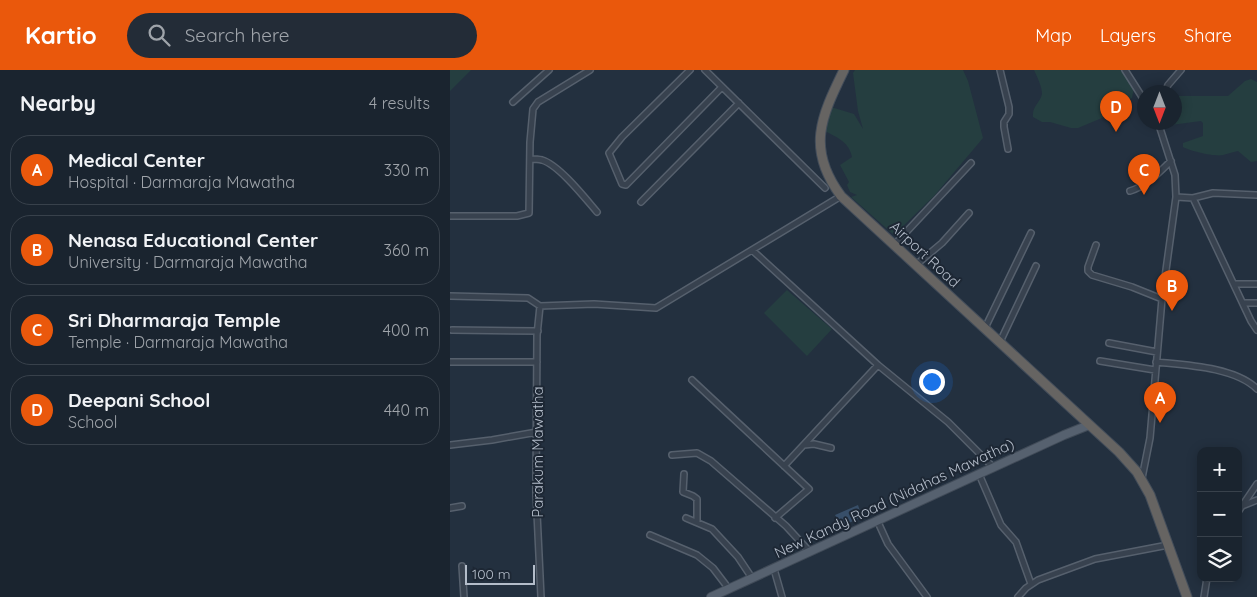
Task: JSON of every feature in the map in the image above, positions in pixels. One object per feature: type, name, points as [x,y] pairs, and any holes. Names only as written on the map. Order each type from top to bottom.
[{"type":"highway","name":"Airport Road","points":[[844,70],[823,117],[820,139],[827,172],[842,196],[1126,459],[1142,479],[1150,495],[1187,597]]},
{"type":"main road","name":"New Kandy Road (Nidahas Mawatha)","points":[[712,597],[877,520],[1089,425]]},
{"type":"street","points":[[513,102],[548,70]]},
{"type":"street","points":[[450,216],[527,214],[529,207],[533,108],[538,102],[590,70]]},
{"type":"street","points":[[690,70],[622,137],[609,154],[622,184],[626,184],[722,87]]},
{"type":"street","points":[[705,70],[825,188]]},
{"type":"street","points":[[1000,70],[1009,107],[1009,114],[1004,122],[1004,139],[1008,149]]},
{"type":"street","points":[[1125,70],[1137,89]]},
{"type":"street","points":[[1168,85],[1181,70]]},
{"type":"street","points":[[641,202],[739,104]]},
{"type":"street","points":[[1142,479],[1150,438],[1162,299],[1176,197],[1175,174],[1161,130]]},
{"type":"street","points":[[530,159],[542,160],[552,166],[573,185],[597,212]]},
{"type":"street","points":[[1130,191],[1146,185],[1171,161]]},
{"type":"street","points":[[895,244],[971,164]]},
{"type":"street","points":[[1176,197],[1193,198],[1213,193],[1257,195]]},
{"type":"street","points":[[450,296],[528,298],[540,306],[594,304],[656,308],[842,196]]},
{"type":"street","points":[[1193,198],[1257,330]]},
{"type":"street","points":[[917,264],[942,242],[969,213]]},
{"type":"street","points":[[985,328],[1031,234]]},
{"type":"street","points":[[1096,245],[1088,268],[1092,275],[1132,287],[1162,299]]},
{"type":"street","points":[[752,250],[878,365],[948,422],[993,468]]},
{"type":"street","points":[[1000,342],[1036,266]]},
{"type":"street","points":[[1234,284],[1257,284]]},
{"type":"street","points":[[1243,302],[1257,303]]},
{"type":"street","name":"Parakum Mawatha","points":[[540,306],[537,362],[536,492],[541,597]]},
{"type":"street","points":[[452,330],[538,331]]},
{"type":"street","points":[[1109,343],[1157,352]]},
{"type":"street","points":[[1100,361],[1155,370]]},
{"type":"street","points":[[450,362],[537,362]]},
{"type":"street","points":[[1156,362],[1207,368],[1249,382],[1257,389]]},
{"type":"street","points":[[784,466],[878,365]]},
{"type":"street","points":[[692,380],[809,489],[775,518]]},
{"type":"street","points":[[450,445],[537,432]]},
{"type":"street","points":[[804,446],[814,444],[831,448]]},
{"type":"street","points":[[672,455],[697,453],[711,461],[786,526],[810,552]]},
{"type":"street","points":[[684,474],[683,492],[697,499],[697,522]]},
{"type":"street","points":[[979,474],[1001,525],[1016,542],[1031,584]]},
{"type":"street","points":[[1242,506],[1257,484]]},
{"type":"street","points":[[1242,506],[1257,500]]},
{"type":"street","points":[[450,508],[462,506]]},
{"type":"street","points":[[686,518],[712,529],[738,557],[752,578]]},
{"type":"street","points":[[877,520],[888,544],[927,597]]},
{"type":"street","points":[[650,535],[698,555],[713,568],[729,589]]},
{"type":"street","points":[[1018,597],[1031,584],[1106,556],[1169,545]]},
{"type":"street","points":[[462,566],[464,597]]},
{"type":"street","points":[[774,568],[782,597]]},
{"type":"street","points":[[1204,597],[1206,582]]},
{"type":"green space","points":[[450,70],[471,70],[450,91]]},
{"type":"green space","points":[[855,70],[963,70],[968,81],[983,138],[934,196],[894,235],[851,197],[857,195],[850,192],[847,185],[849,182],[840,165],[852,157],[851,152],[846,144],[825,131],[831,107],[854,114],[863,129],[858,111],[853,73]]},
{"type":"green space","points":[[1034,70],[1125,70],[1135,83],[1132,98],[1112,108],[1109,115],[1078,128],[1042,122],[1033,117],[1034,110],[1042,94]]},
{"type":"green space","points":[[1251,79],[1257,82],[1257,161],[1251,162],[1238,151],[1214,155],[1183,147],[1183,143],[1203,136],[1203,123],[1201,121],[1182,124],[1182,96],[1228,96],[1245,81]]},
{"type":"green space","points":[[787,290],[832,329],[807,356],[764,313]]},
{"type":"water","points":[[858,505],[862,517],[840,527],[840,523],[835,515]]},
{"type":"place","name":"Deepani School","points":[[1116,132]]},
{"type":"place","name":"Sri Dharmaraja Temple","points":[[1144,195]]},
{"type":"place","name":"Nenasa Educational Center","points":[[1172,311]]},
{"type":"place","name":"Medical Center","points":[[1160,423]]}]
